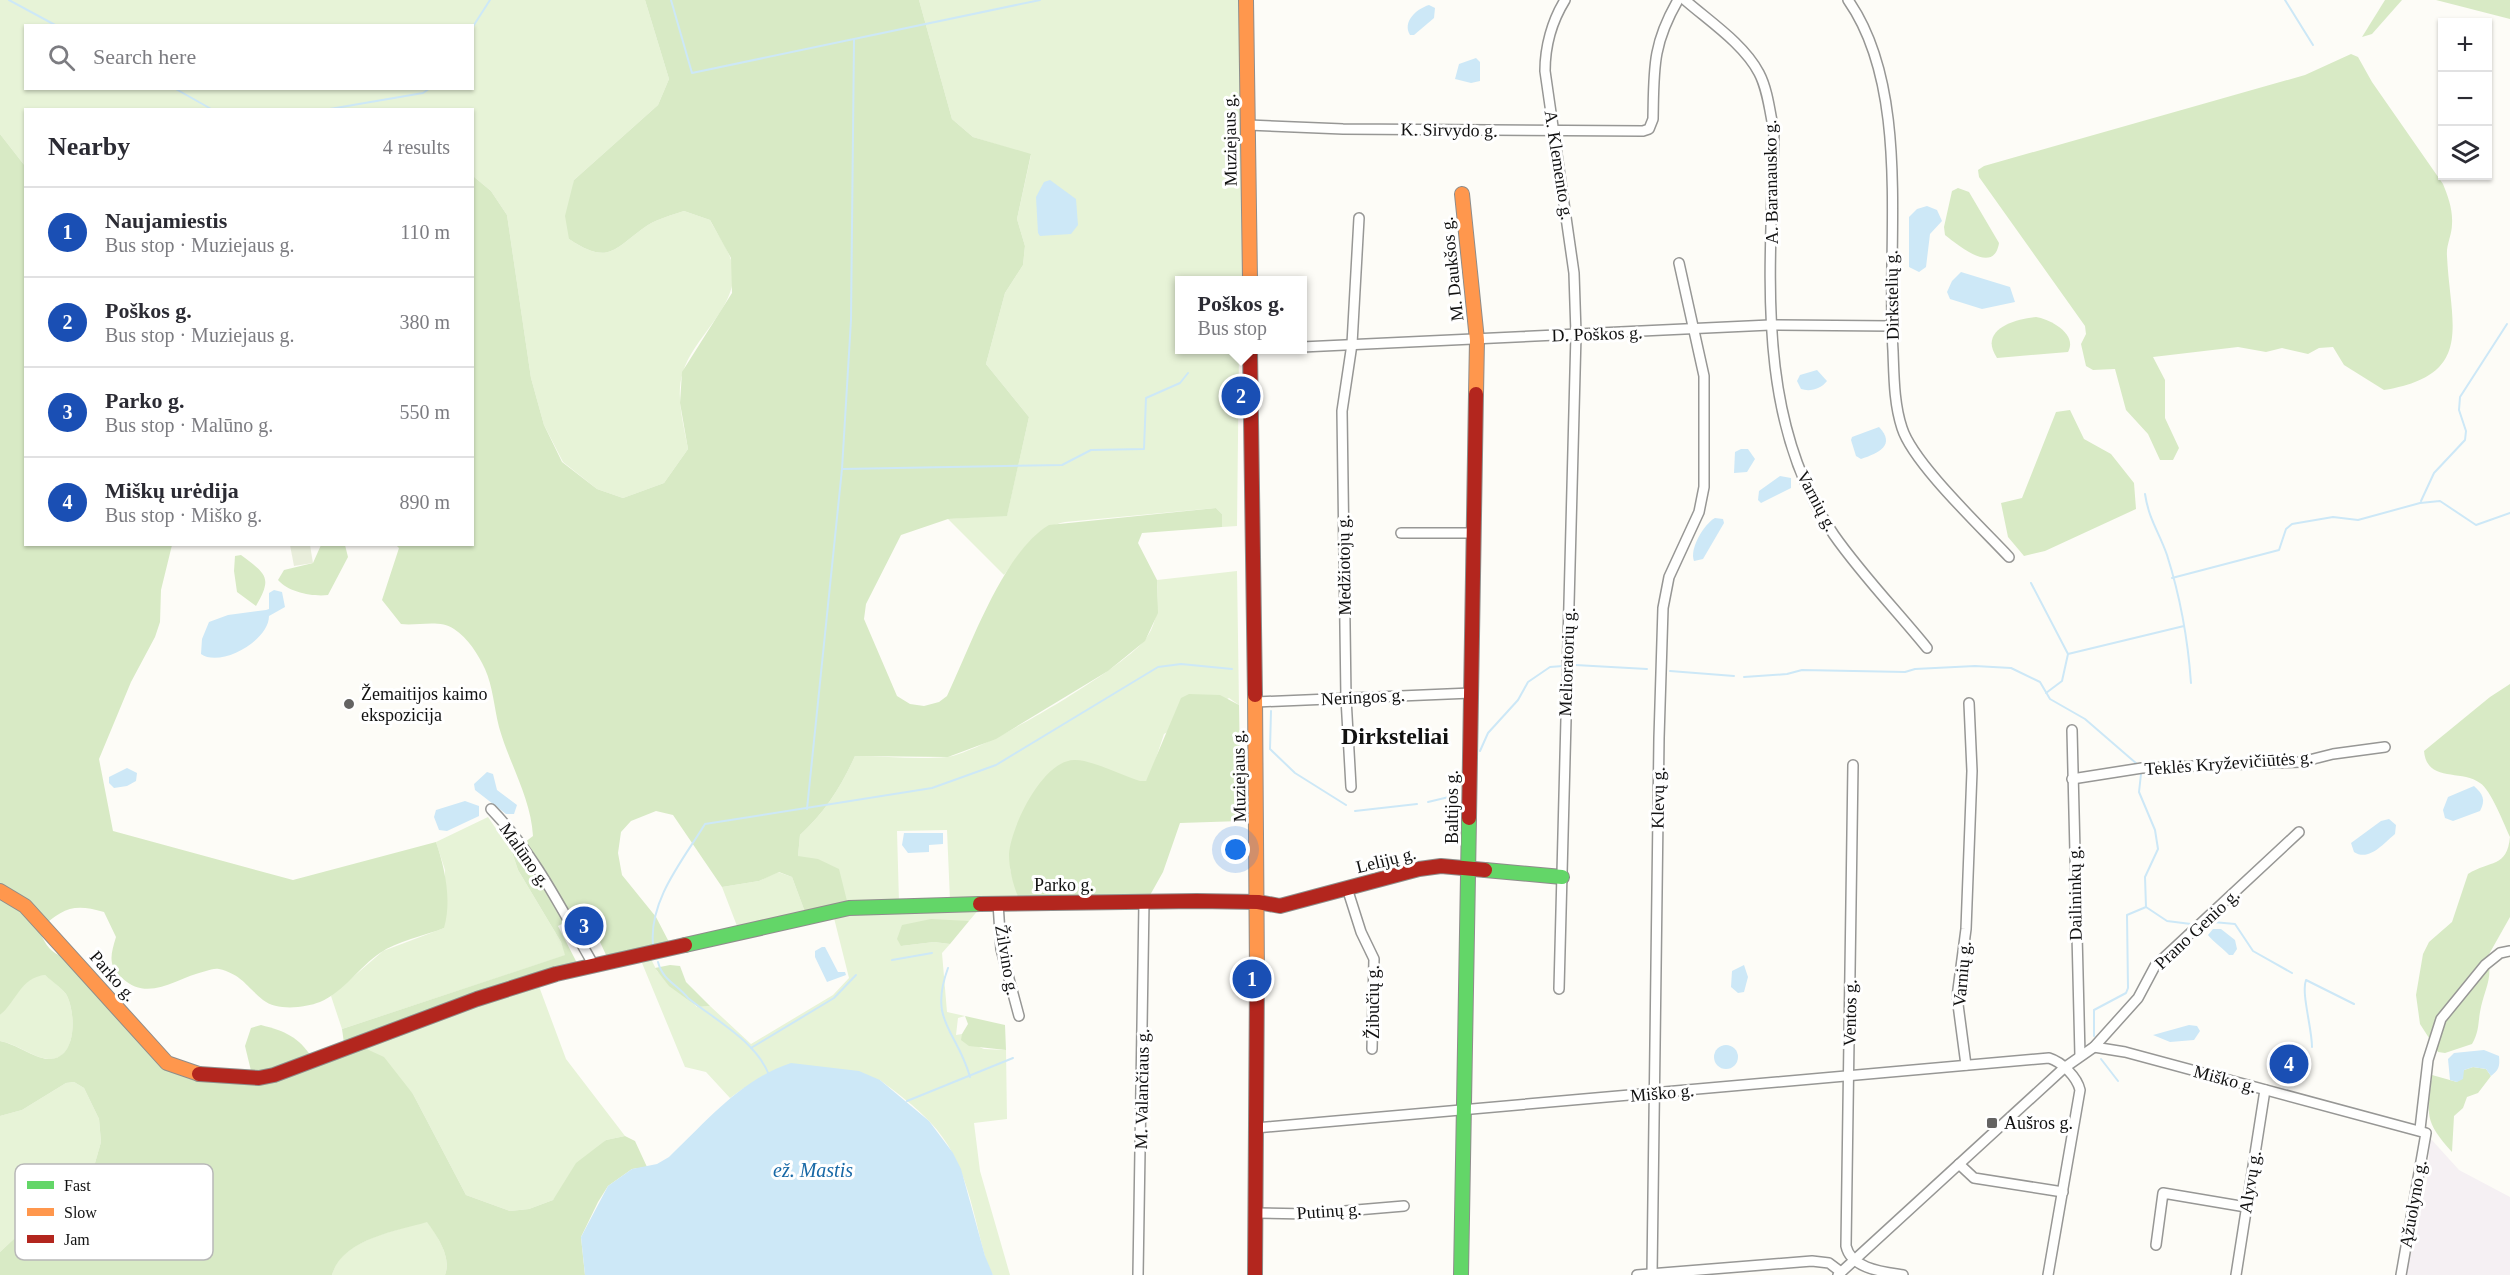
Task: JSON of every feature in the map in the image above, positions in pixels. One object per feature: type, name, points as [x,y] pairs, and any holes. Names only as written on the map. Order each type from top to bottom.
[{"type":"street","name":"Muziejaus g.","points":[[1246,0],[1250,276]]},
{"type":"street","name":"A. Klemento g.","points":[[1565,0],[1557,12],[1545,55],[1553,131],[1574,273],[1576,334]]},
{"type":"street","name":"K. Sirvydo g.","points":[[1248,125],[1636,132],[1649,129],[1653,119],[1655,56],[1667,20],[1678,0]]},
{"type":"street","name":"A. Baranausko g.","points":[[1685,0],[1742,52],[1759,72],[1768,103],[1774,132],[1770,325]]},
{"type":"street","name":"Dirkstelių g.","points":[[1848,0],[1868,39],[1888,107],[1891,326],[1896,399],[1902,428],[1912,450],[2009,557]]},
{"type":"street","name":"M. Daukšos g.","points":[[1462,194],[1477,340]]},
{"type":"street","name":"Medžiotojų g.","points":[[1351,787],[1346,698],[1342,411],[1352,344],[1359,218]]},
{"type":"street","name":"Klevų g.","points":[[1652,1274],[1659,686],[1663,608],[1669,577],[1699,512],[1704,487],[1704,376],[1692,330],[1680,263]]},
{"type":"street","name":"D. Poškos g.","points":[[1307,347],[1770,325],[1891,326]]},
{"type":"street","name":"Varnių g.","points":[[1770,325],[1777,390],[1801,475],[1835,536],[1927,648]]},
{"type":"street","name":"Melioratorių g.","points":[[1558,989],[1576,334]]},
{"type":"street","name":"Baltijos g.","points":[[1461,1275],[1470,868],[1477,340]]},
{"type":"street","name":"Muziejaus g.","points":[[1250,354],[1258,902],[1255,1275]]},
{"type":"street","points":[[1401,533],[1475,533]]},
{"type":"street","name":"Neringos g.","points":[[1256,702],[1471,693]]},
{"type":"street","name":"Varnių g.","points":[[1965,1065],[1957,997],[1966,929],[1972,771],[1969,703]]},
{"type":"street","name":"Dailininkų g.","points":[[2072,730],[2080,1056]]},
{"type":"street","name":"Teklės Kryževičiūtės g.","points":[[2073,779],[2142,768],[2301,762],[2332,754],[2385,747]]},
{"type":"street","name":"Ventos g.","points":[[1853,765],[1845,1236],[1847,1251],[1854,1259]]},
{"type":"street","name":"Malūno g.","points":[[491,809],[510,828],[528,853],[593,964]]},
{"type":"street","name":"Prano Genio g.","points":[[1839,1274],[2064,1068],[2094,1047],[2138,998],[2156,966],[2299,832]]},
{"type":"street","name":"Lelijų g.","points":[[1258,902],[1280,906],[1419,869],[1441,866],[1562,877]]},
{"type":"street","name":"Žibučių g.","points":[[1347,888],[1361,932],[1374,959],[1372,1049]]},
{"type":"street","name":"Parko g.","points":[[0,891],[25,906],[167,1063],[192,1073],[259,1078],[286,1071],[347,1046],[477,999],[593,964],[849,908],[998,903],[1258,902]]},
{"type":"street","name":"M. Valančiaus g.","points":[[1138,1275],[1144,902]]},
{"type":"street","name":"Žilvino g.","points":[[998,903],[1001,949],[1019,1016]]},
{"type":"street","name":"Ąžuolyno g.","points":[[2401,1275],[2423,1131],[2428,1060],[2441,1019],[2485,965],[2500,953],[2510,951]]},
{"type":"street","name":"Miško g.","points":[[2094,1047],[2125,1052],[2423,1131]]},
{"type":"street","name":"Miško g.","points":[[1256,1128],[1464,1112],[2049,1058],[2064,1068]]},
{"type":"street","points":[[2048,1275],[2080,1090],[2079,1083],[2064,1068]]},
{"type":"street","name":"Alyvų g.","points":[[2236,1275],[2265,1090]]},
{"type":"street","points":[[1959,1164],[1974,1178],[2063,1192]]},
{"type":"street","points":[[2157,1245],[2163,1193],[2246,1207]]},
{"type":"street","name":"Putinų g.","points":[[1255,1213],[1309,1215],[1404,1206]]},
{"type":"street","points":[[1854,1259],[1866,1271],[1903,1275]]},
{"type":"street","points":[[1637,1275],[1823,1261],[1833,1264],[1839,1274]]},
{"type":"shaded area","points":[[2430,1138],[2459,1170],[2510,1197],[2510,1275],[2406,1275],[2427,1181]]},
{"type":"green space","points":[[0,0],[645,0],[669,79],[658,105],[574,180],[569,239],[594,252],[603,253],[618,247],[648,225],[684,211],[710,220],[730,257],[733,273],[732,288],[726,302],[689,358],[683,372],[680,390],[681,410],[688,449],[664,483],[623,498],[597,489],[563,462],[544,425],[531,378],[507,215],[491,191],[474,177],[474,108],[24,108],[24,165],[0,134]]},
{"type":"green space","points":[[645,0],[919,0],[952,119],[973,137],[1031,154],[1017,219],[1025,246],[1023,265],[1005,293],[986,364],[1029,417],[1007,516],[948,519],[901,535],[866,604],[864,619],[897,696],[910,704],[924,706],[939,702],[947,696],[977,628],[1003,578],[1032,538],[1049,525],[1216,508],[1222,514],[1222,527],[1142,533],[1138,543],[1157,580],[1158,613],[1145,641],[1108,671],[996,739],[948,757],[855,756],[832,798],[800,835],[798,856],[818,859],[839,869],[848,905],[805,912],[792,877],[779,872],[759,881],[722,887],[673,815],[656,811],[631,821],[621,832],[618,853],[622,875],[656,917],[670,944],[607,957],[586,912],[558,926],[577,963],[344,1043],[342,1029],[565,955],[561,942],[518,870],[512,852],[533,836],[531,822],[524,794],[503,740],[490,683],[482,663],[468,642],[454,629],[442,624],[401,624],[382,600],[399,548],[397,546],[474,546],[474,177],[491,191],[507,215],[531,378],[544,425],[562,462],[597,489],[623,498],[664,483],[688,449],[680,403],[682,372],[732,293],[731,258],[710,220],[684,211],[648,225],[618,247],[603,253],[594,252],[569,239],[565,216],[574,180],[658,105],[669,79]]},
{"type":"green space","points":[[919,0],[1241,0],[1245,276],[1175,276],[1175,354],[1239,354],[1237,526],[1222,527],[1222,514],[1216,508],[1065,522],[1054,525],[1037,535],[1023,549],[1004,575],[948,519],[1007,515],[1029,417],[986,364],[1005,293],[1023,265],[1025,246],[1017,219],[1031,155],[973,137],[952,119]]},
{"type":"green space","points":[[2385,0],[2402,0],[2372,34],[2362,37]]},
{"type":"green space","points":[[2436,0],[2510,0],[2510,19]]},
{"type":"green space","points":[[2351,54],[2358,57],[2372,82],[2438,180],[2443,184],[2452,214],[2447,256],[2453,324],[2451,343],[2445,359],[2433,372],[2413,383],[2384,390],[2344,365],[2333,347],[2319,348],[2308,354],[2282,348],[2266,352],[2238,347],[2153,357],[2165,380],[2165,418],[2179,448],[2173,460],[2160,460],[2148,434],[2126,410],[2115,369],[2093,370],[2086,366],[2081,344],[2086,334],[2085,326],[1979,177],[1978,170],[1984,166],[2305,75]]},
{"type":"green space","points":[[0,134],[24,165],[24,546],[172,546],[161,590],[160,622],[155,637],[131,682],[99,759],[113,831],[293,880],[436,842],[445,874],[447,896],[444,928],[387,949],[372,959],[329,998],[299,1007],[283,1007],[269,1003],[233,974],[217,969],[152,989],[132,985],[117,973],[112,964],[116,937],[104,912],[93,909],[69,909],[55,917],[39,930],[47,945],[53,952],[69,959],[165,1068],[259,1082],[360,1046],[384,1057],[413,1094],[466,1195],[510,1211],[529,1209],[553,1200],[576,1163],[606,1140],[625,1136],[635,1141],[647,1167],[632,1169],[608,1186],[598,1202],[581,1237],[585,1275],[445,1275],[447,1261],[445,1254],[427,1222],[386,1233],[359,1245],[338,1263],[332,1275],[0,1275],[0,1252],[15,1238],[15,1260],[213,1260],[213,1164],[94,1164],[101,1142],[99,1119],[84,1088],[74,1082],[66,1083],[22,1110],[0,1116],[0,1041],[43,1058],[58,1057],[65,1052],[70,1043],[73,1022],[66,994],[45,975],[24,985],[0,1015]]},
{"type":"green space","points":[[1958,188],[1969,192],[1999,243],[1996,253],[1990,257],[1983,258],[1966,251],[1945,235],[1944,227],[1952,191]]},
{"type":"green space","points":[[2036,317],[2055,324],[2066,334],[2070,345],[2068,352],[1997,358],[1992,348],[1995,333],[2009,323]]},
{"type":"green space","points":[[2070,410],[2084,439],[2111,454],[2134,483],[2136,509],[2045,551],[2024,556],[2008,537],[2001,503],[2022,498],[2056,412]]},
{"type":"green space","points":[[290,546],[310,546],[313,563],[294,566]]},
{"type":"green space","points":[[321,546],[345,546],[348,557],[328,595],[301,593],[288,588],[278,580],[284,570],[313,563]]},
{"type":"green space","points":[[241,555],[264,577],[264,588],[256,606],[237,592],[234,571],[235,556]]},
{"type":"green space","points":[[1237,571],[1239,705],[1229,698],[1164,734],[1150,776],[1146,781],[1140,781],[1010,869],[1019,899],[950,900],[947,830],[897,831],[899,902],[848,905],[798,856],[800,835],[832,798],[855,756],[947,757],[990,741],[1081,689],[1108,671],[1144,641],[1155,620],[1157,580]]},
{"type":"green space","points":[[2510,684],[2510,837],[2497,808],[2480,783],[2431,768],[2426,761],[2424,751],[2490,697]]},
{"type":"green space","points":[[1189,694],[1220,695],[1239,705],[1241,821],[1180,823],[1163,872],[1149,897],[1019,899],[1010,865],[1011,842],[1022,813],[1040,783],[1062,763],[1074,760],[1089,762],[1140,781],[1146,781],[1181,698]]},
{"type":"green space","points":[[488,817],[512,852],[518,870],[561,942],[566,955],[342,1029],[331,996],[383,951],[444,928],[445,870],[436,842]]},
{"type":"green space","points":[[2510,837],[2510,917],[2488,956],[2489,979],[2476,1036],[2472,1044],[2445,1053],[2438,1052],[2420,1024],[2416,995],[2423,954],[2429,942],[2452,922],[2468,874],[2501,859],[2508,847]]},
{"type":"green space","points":[[778,872],[792,877],[805,912],[737,926],[722,887],[759,881]]},
{"type":"green space","points":[[980,908],[969,921],[957,921],[901,946],[934,942],[950,944],[942,953],[947,1012],[965,1016],[958,1018],[956,1035],[962,1034],[962,1040],[984,1049],[1006,1050],[1007,1119],[974,1123],[980,1171],[1010,1275],[993,1275],[988,1267],[968,1190],[953,1154],[943,1137],[912,1105],[880,1080],[744,1088],[730,1098],[706,1072],[685,1067],[642,963],[651,959],[657,971],[697,1007],[710,1006],[751,1044],[833,995],[849,978],[834,918],[899,909]]},
{"type":"green space","points":[[931,919],[969,921],[950,944],[934,942],[901,946],[897,939],[902,925]]},
{"type":"green space","points":[[680,966],[686,982],[710,1006],[698,1007],[669,986],[655,968]]},
{"type":"green space","points":[[45,975],[66,994],[73,1023],[70,1044],[65,1052],[58,1057],[48,1059],[0,1041],[0,1015],[25,983],[35,976]]},
{"type":"green space","points":[[537,981],[566,1059],[625,1136],[606,1140],[553,1200],[529,1209],[510,1211],[466,1195],[413,1094],[360,1046]]},
{"type":"green space","points":[[965,1016],[1005,1025],[1006,1050],[969,1046],[961,1040],[968,1024]]},
{"type":"green space","points":[[261,1025],[291,1036],[312,1058],[252,1075],[245,1046],[251,1028]]},
{"type":"green space","points":[[2473,1067],[2486,1069],[2491,1076],[2478,1093],[2467,1097],[2463,1108],[2454,1116],[2452,1152],[2432,1125],[2429,1100],[2432,1075],[2457,1082],[2464,1070]]},
{"type":"green space","points":[[74,1082],[84,1088],[99,1119],[101,1142],[95,1163],[15,1164],[15,1238],[0,1252],[0,1116],[22,1110],[66,1083]]},
{"type":"green space","points":[[427,1221],[445,1254],[447,1268],[445,1275],[332,1275],[337,1263],[358,1245],[386,1233]]},
{"type":"water","points":[[1429,5],[1435,8],[1434,18],[1414,35],[1410,35],[1409,21],[1419,10]]},
{"type":"water","points":[[1476,58],[1480,62],[1480,81],[1471,83],[1455,79],[1459,64]]},
{"type":"water","points":[[1050,180],[1076,199],[1078,225],[1071,234],[1040,236],[1038,233],[1036,197],[1044,182]]},
{"type":"water","points":[[1927,206],[1937,210],[1942,221],[1930,234],[1926,267],[1919,272],[1909,267],[1909,217],[1917,209]]},
{"type":"water","points":[[1961,272],[2010,287],[2015,302],[1982,309],[1950,299],[1947,292],[1952,281]]},
{"type":"water","points":[[1817,370],[1827,381],[1815,389],[1801,389],[1797,381],[1800,375]]},
{"type":"water","points":[[1879,427],[1886,439],[1883,448],[1861,459],[1856,456],[1852,437]]},
{"type":"water","points":[[1748,449],[1755,459],[1747,472],[1734,473],[1735,452]]},
{"type":"water","points":[[1780,476],[1791,478],[1791,488],[1761,503],[1758,500],[1759,491]]},
{"type":"water","points":[[1715,518],[1723,519],[1724,523],[1703,559],[1694,561],[1694,550],[1698,537]]},
{"type":"water","points":[[274,590],[282,592],[285,607],[269,616],[267,625],[252,643],[231,655],[209,657],[201,654],[202,639],[209,622],[228,615],[269,609],[269,593]]},
{"type":"water","points":[[127,768],[137,773],[136,781],[127,786],[114,788],[109,783],[109,777]]},
{"type":"water","points":[[487,772],[493,774],[497,790],[517,805],[514,814],[506,814],[475,790],[474,784]]},
{"type":"water","points":[[2474,786],[2483,797],[2480,811],[2453,821],[2445,818],[2443,810],[2448,797]]},
{"type":"water","points":[[465,801],[479,806],[479,816],[447,831],[439,830],[434,817],[436,810]]},
{"type":"water","points":[[2389,819],[2396,825],[2395,834],[2371,853],[2365,855],[2354,852],[2351,843],[2381,821]]},
{"type":"water","points":[[904,833],[943,833],[943,844],[929,845],[929,852],[908,853],[902,845]]},
{"type":"water","points":[[2213,929],[2221,929],[2235,940],[2237,949],[2233,955],[2229,955],[2208,935]]},
{"type":"water","points":[[825,947],[838,972],[845,972],[846,975],[827,982],[815,957],[815,951]]},
{"type":"water","points":[[1744,965],[1748,977],[1744,992],[1738,993],[1731,987],[1732,971]]},
{"type":"water","points":[[2189,1025],[2197,1026],[2200,1031],[2194,1040],[2170,1042],[2153,1035]]},
{"type":"water","points":[[1726,1045],[1734,1049],[1738,1057],[1734,1065],[1726,1069],[1718,1065],[1714,1057],[1718,1049]]},
{"type":"water","points":[[2484,1050],[2499,1056],[2498,1068],[2494,1074],[2491,1076],[2486,1069],[2473,1067],[2464,1070],[2463,1079],[2457,1082],[2450,1080],[2448,1059],[2454,1053]]},
{"type":"water","name":"ež. Mastis","points":[[791,1063],[859,1071],[880,1080],[929,1121],[953,1153],[961,1169],[985,1256],[993,1275],[585,1275],[581,1237],[608,1186],[632,1169],[657,1164],[669,1157],[740,1091],[773,1070]]},
{"type":"waterway","points":[[9,0],[53,24]]},
{"type":"waterway","points":[[474,25],[490,0]]},
{"type":"waterway","points":[[671,0],[692,73],[1040,0]]},
{"type":"waterway","points":[[2285,0],[2313,45]]},
{"type":"waterway","points":[[842,469],[851,320],[854,40]]},
{"type":"waterway","points":[[178,90],[209,108]]},
{"type":"waterway","points":[[336,108],[423,93],[427,90]]},
{"type":"waterway","points":[[2421,501],[2434,473],[2465,440],[2466,431],[2459,410],[2460,397],[2507,324]]},
{"type":"waterway","points":[[807,809],[842,469],[1062,465],[1091,450],[1144,449],[1146,398],[1180,383],[1188,373]]},
{"type":"waterway","points":[[2145,494],[2149,511],[2167,555],[2180,602],[2191,683]]},
{"type":"waterway","points":[[2172,578],[2279,550],[2286,529],[2292,524],[2333,517],[2358,520],[2420,503],[2440,501],[2476,525],[2510,513]]},
{"type":"waterway","points":[[2031,583],[2068,654]]},
{"type":"waterway","points":[[2046,693],[2062,681],[2068,654],[2184,626]]},
{"type":"waterway","points":[[653,944],[653,928],[662,896],[705,824],[932,788],[996,765],[1158,667],[1181,664],[1232,669]]},
{"type":"waterway","points":[[1575,665],[1647,669]]},
{"type":"waterway","points":[[1480,751],[1488,733],[1518,700],[1528,682],[1550,667],[1563,666]]},
{"type":"waterway","points":[[1744,677],[1787,674],[1802,670],[1905,672],[1915,669],[1975,666],[2011,668],[2040,682],[2050,699],[2085,719],[2137,764]]},
{"type":"waterway","points":[[1670,671],[1734,676]]},
{"type":"waterway","points":[[1271,711],[1270,749],[1295,773],[1346,805]]},
{"type":"waterway","points":[[2141,774],[2139,792],[2155,830],[2158,849],[2145,877],[2146,907],[2167,921],[2191,924]]},
{"type":"waterway","points":[[1428,802],[1453,796],[1460,780]]},
{"type":"waterway","points":[[1355,811],[1417,804]]},
{"type":"waterway","points":[[2094,1036],[2094,1010],[2126,993],[2128,988],[2127,915],[2146,907]]},
{"type":"waterway","points":[[2213,922],[2235,924],[2253,951],[2292,973]]},
{"type":"waterway","points":[[892,960],[932,953]]},
{"type":"waterway","points":[[658,962],[663,974],[688,998],[745,1041],[763,1063],[769,1075]]},
{"type":"waterway","points":[[948,968],[941,1001],[943,1014],[970,1077]]},
{"type":"waterway","points":[[751,1048],[834,998],[856,975]]},
{"type":"waterway","points":[[2312,1047],[2305,993],[2306,980],[2354,1004]]},
{"type":"waterway","points":[[907,1101],[1013,1058]]},
{"type":"waterway","points":[[2101,1059],[2118,1081]]},
{"type":"traffic: fast","points":[[1461,1275],[1469,818]]},
{"type":"traffic: fast","points":[[1485,870],[1562,877]]},
{"type":"traffic: fast","points":[[685,945],[849,908],[980,904]]},
{"type":"traffic: slow","points":[[1246,0],[1250,276]]},
{"type":"traffic: slow","points":[[1462,194],[1477,340],[1476,394]]},
{"type":"traffic: slow","points":[[1255,695],[1257,976]]},
{"type":"traffic: slow","points":[[0,891],[25,906],[167,1063],[199,1074]]},
{"type":"traffic: jam","points":[[1250,354],[1255,695]]},
{"type":"traffic: jam","points":[[1469,818],[1476,394]]},
{"type":"traffic: jam","points":[[980,904],[1197,901],[1258,902],[1280,906],[1419,869],[1441,866],[1485,870]]},
{"type":"traffic: jam","points":[[199,1074],[259,1078],[274,1075],[477,999],[556,974],[685,945]]},
{"type":"traffic: jam","points":[[1255,1275],[1257,976]]},
{"type":"place","name":"Poškos g.","points":[[1241,396]]},
{"type":"place","name":"Žemaitijos kaimo ekspozicija","points":[[349,704]]},
{"type":"place","name":"Parko g.","points":[[584,926]]},
{"type":"place","name":"Naujamiestis","points":[[1252,979]]},
{"type":"place","name":"Miškų urėdija","points":[[2289,1064]]},
{"type":"place","name":"Aušros g.","points":[[1992,1123]]},
{"type":"district","name":"Dirksteliai","points":[[1395,736]]}]
